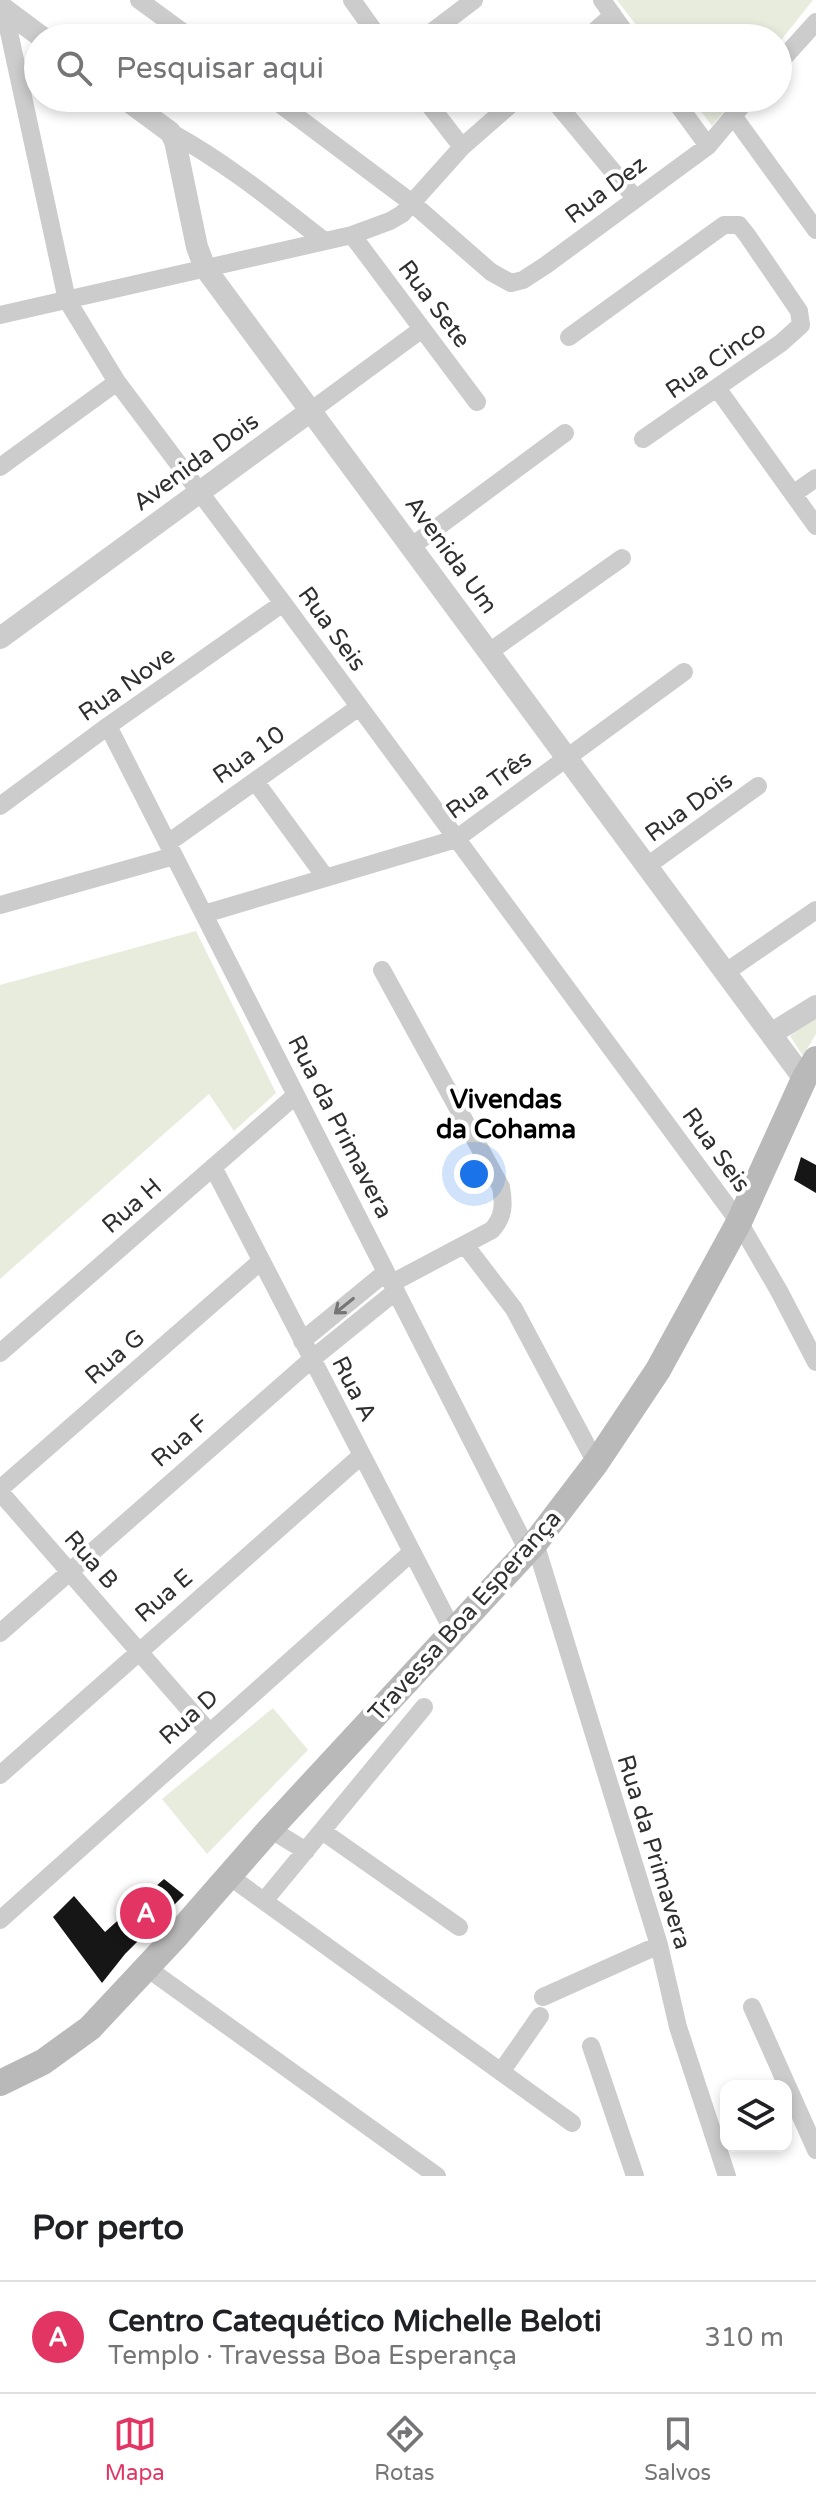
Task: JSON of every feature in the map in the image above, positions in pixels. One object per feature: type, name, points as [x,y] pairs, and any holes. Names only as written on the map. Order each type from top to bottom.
[{"type":"main road","name":"Travessa Boa Esperança","points":[[2,2079],[43,2062],[90,2028],[532,1547],[596,1463],[658,1370],[739,1222],[811,1073]]},
{"type":"street","points":[[139,0],[172,24]]},
{"type":"street","points":[[352,0],[369,24]]},
{"type":"street","points":[[442,24],[474,0]]},
{"type":"street","points":[[2,7],[24,24]]},
{"type":"street","name":"Rua Seis","points":[[2,7],[24,106]]},
{"type":"street","points":[[792,51],[814,31]]},
{"type":"street","name":"Rua Seis","points":[[25,112],[67,300],[117,382],[200,490],[739,1222],[816,1362]]},
{"type":"street","points":[[143,112],[244,178],[323,240]]},
{"type":"street","points":[[291,112],[412,203]]},
{"type":"street","points":[[435,112],[462,147]]},
{"type":"street","points":[[0,315],[352,235],[390,221],[412,203],[462,147],[502,112]]},
{"type":"street","points":[[564,112],[635,198]]},
{"type":"street","points":[[683,112],[708,146]]},
{"type":"street","name":"Rua Dez","points":[[412,203],[480,263],[511,283],[523,280],[708,146],[738,112]]},
{"type":"street","points":[[734,117],[816,230]]},
{"type":"street","name":"Avenida Um","points":[[170,132],[178,149],[197,247],[205,268],[771,1034],[811,1073]]},
{"type":"street","name":"Rua Cinco","points":[[569,337],[724,225],[739,225],[799,311],[801,317],[797,330],[643,439]]},
{"type":"street","name":"Rua Sete","points":[[352,235],[477,402]]},
{"type":"street","name":"Avenida Dois","points":[[0,638],[422,329]]},
{"type":"street","points":[[0,467],[117,382]]},
{"type":"street","points":[[717,388],[816,526]]},
{"type":"street","points":[[412,546],[565,433]]},
{"type":"street","points":[[793,494],[816,478]]},
{"type":"street","points":[[489,652],[622,558]]},
{"type":"street","name":"Rua Nove","points":[[0,806],[283,603]]},
{"type":"street","name":"Rua Três","points":[[204,914],[456,839],[684,672]]},
{"type":"street","name":"Rua 10","points":[[0,905],[171,849],[255,781],[359,707]]},
{"type":"street","name":"Rua da Primavera","points":[[108,726],[391,1282],[532,1547],[659,1945],[678,2027],[727,2176]]},
{"type":"street","points":[[255,781],[326,878]]},
{"type":"street","name":"Rua Dois","points":[[647,866],[758,786]]},
{"type":"street","points":[[726,972],[816,910]]},
{"type":"street","points":[[302,1341],[391,1282],[484,1235],[497,1224],[503,1210],[501,1187],[382,970]]},
{"type":"street","points":[[771,1034],[816,1006]]},
{"type":"street","name":"Rua H","points":[[0,1353],[296,1095]]},
{"type":"street","name":"Rua A","points":[[213,1167],[454,1633]]},
{"type":"street","points":[[465,1245],[514,1309],[596,1463]]},
{"type":"street","name":"Rua G","points":[[0,1490],[261,1261]]},
{"type":"street","name":"Rua F","points":[[0,1633],[312,1359],[391,1282]]},
{"type":"street","name":"Rua E","points":[[0,1775],[362,1455]]},
{"type":"street","name":"Rua B","points":[[0,1490],[209,1732]]},
{"type":"street","name":"Rua D","points":[[0,1920],[412,1552]]},
{"type":"street","points":[[264,1901],[424,1707]]},
{"type":"street","points":[[270,1829],[306,1851]]},
{"type":"street","points":[[322,1831],[459,1927]]},
{"type":"street","points":[[229,1876],[572,2123]]},
{"type":"street","points":[[501,2072],[541,2006],[659,1945]]},
{"type":"street","points":[[147,1968],[437,2176]]},
{"type":"street","points":[[752,2007],[816,2150]]},
{"type":"street","points":[[591,2046],[635,2176]]},
{"type":"shaded area","points":[[617,0],[813,0],[792,26],[635,24]]},
{"type":"shaded area","points":[[702,112],[724,112],[712,126]]},
{"type":"shaded area","points":[[196,931],[276,1093],[234,1131],[209,1094],[0,1279],[0,985]]},
{"type":"shaded area","points":[[816,1016],[816,1034],[803,1056],[790,1036]]},
{"type":"shaded area","points":[[273,1708],[308,1750],[207,1854],[162,1799]]},
{"type":"building","points":[[801,1157],[816,1165],[816,1193],[794,1180]]},
{"type":"building","points":[[164,1879],[184,1895],[125,1954],[102,1983],[53,1917],[74,1896],[105,1932]]},
{"type":"place","name":"Centro Catequético Michelle Beloti","points":[[146,1913]]},
{"type":"district","name":"Vivendas da Cohama","points":[[506,1114]]}]
